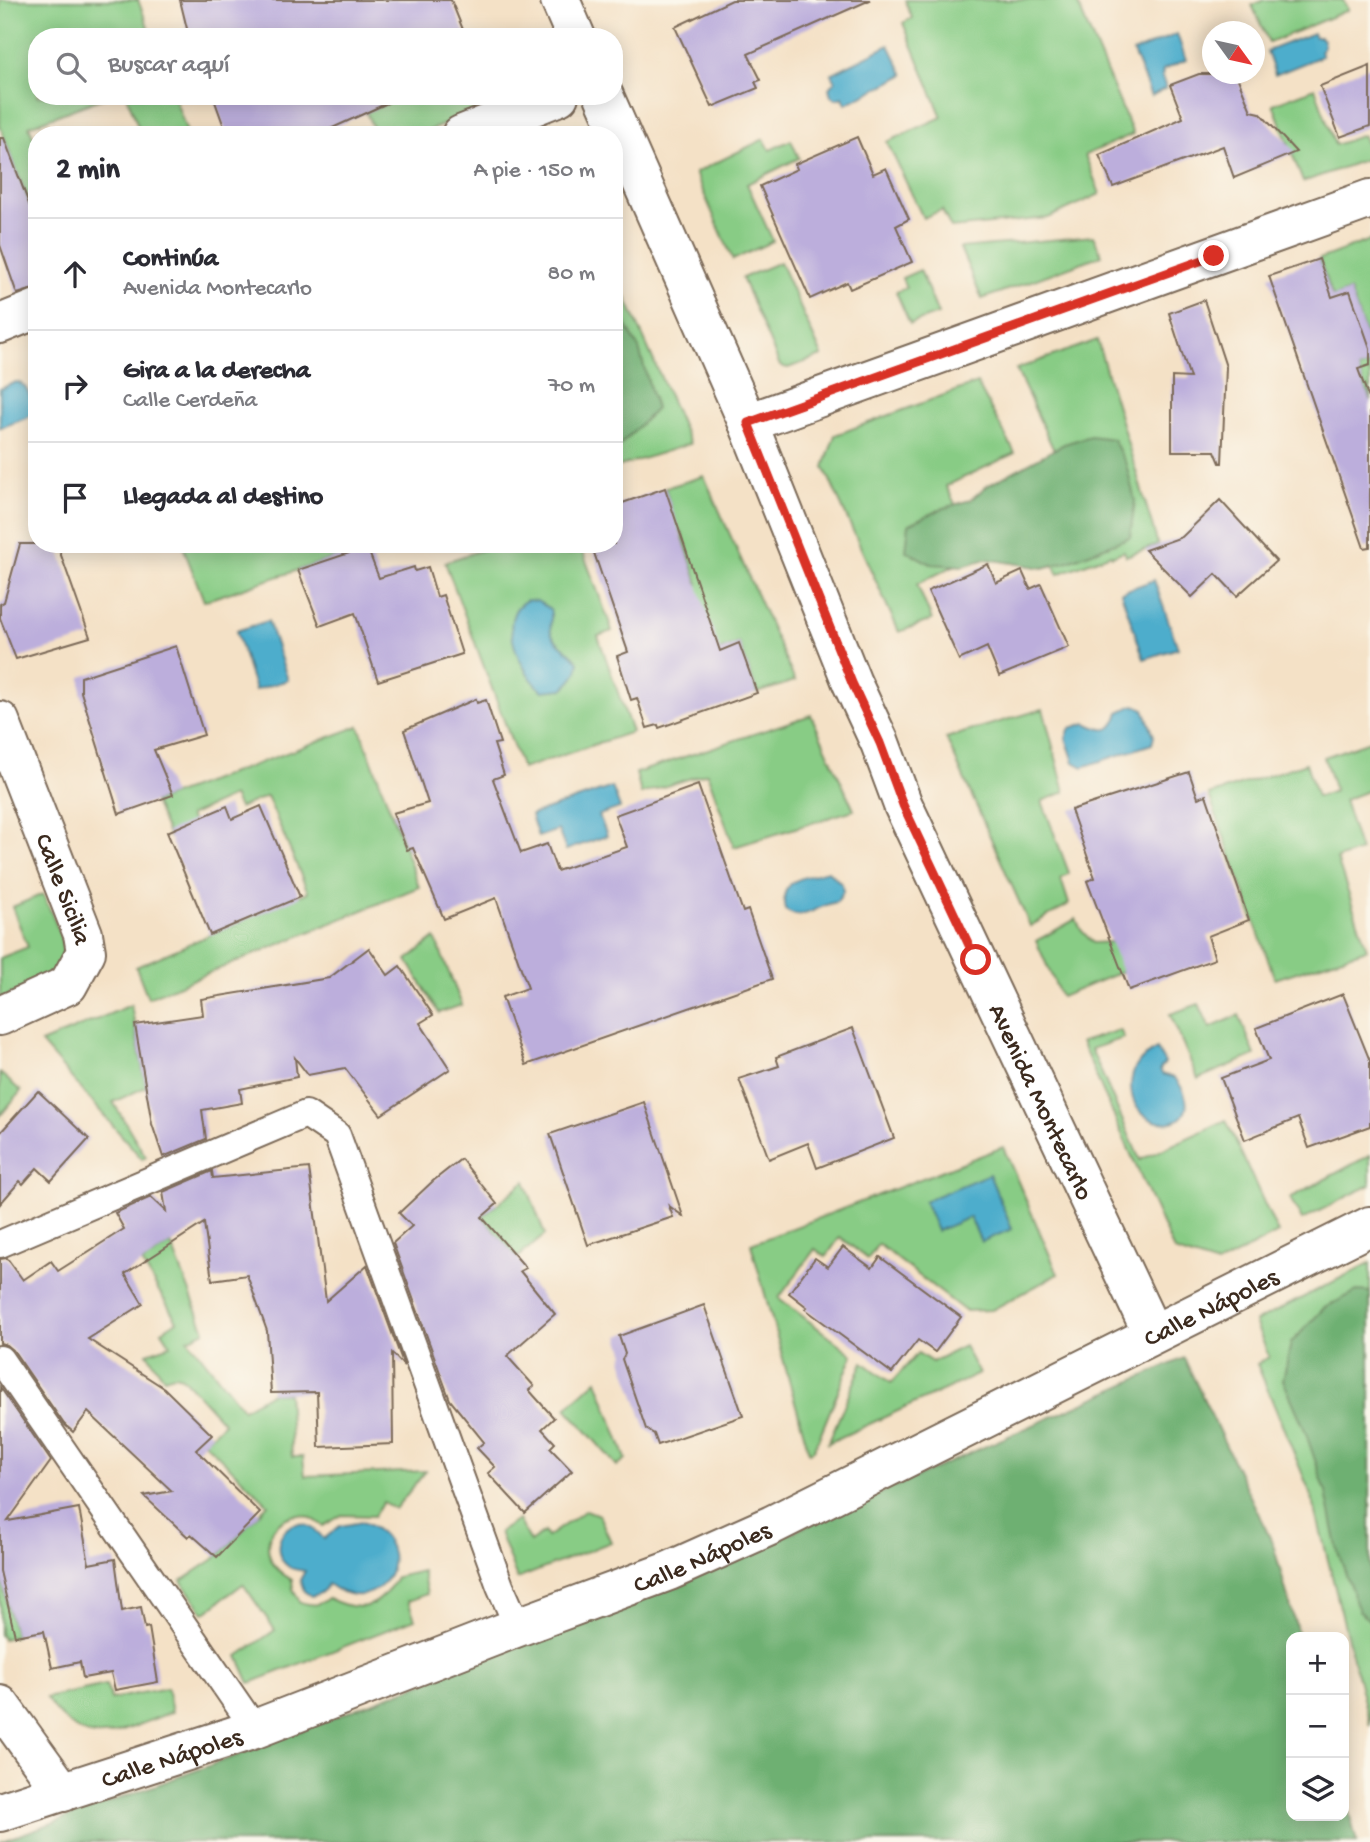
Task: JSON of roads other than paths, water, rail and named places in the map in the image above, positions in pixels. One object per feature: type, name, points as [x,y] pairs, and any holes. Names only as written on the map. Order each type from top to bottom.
[{"type":"street","points":[[560,0],[572,28]]},
{"type":"street","points":[[484,126],[536,105]]},
{"type":"street","name":"Avenida Montecarlo","points":[[608,105],[617,126]]},
{"type":"street","name":"Avenida Montecarlo","points":[[623,139],[748,423],[903,805],[1152,1333]]},
{"type":"street","points":[[748,423],[1370,199]]},
{"type":"street","points":[[0,324],[28,313]]},
{"type":"street","name":"Calle Sicilia","points":[[0,721],[83,934],[86,952],[68,985],[0,1016]]},
{"type":"street","name":"Calle Nápoles","points":[[0,1811],[255,1729],[669,1571],[772,1525],[1370,1226]]},
{"type":"street","points":[[0,1705],[64,1792]]},
{"type":"lane","points":[[0,1244],[306,1114],[337,1135],[499,1586],[518,1627]]},
{"type":"lane","points":[[0,1359],[255,1729]]},
{"type":"water","points":[[1313,33],[1315,37],[1323,40],[1324,46],[1320,51],[1322,56],[1275,75],[1267,51]]},
{"type":"water","points":[[1177,34],[1186,60],[1163,70],[1162,77],[1166,88],[1151,96],[1133,52]]},
{"type":"water","points":[[889,45],[904,75],[846,104],[843,97],[836,99],[831,96],[829,88],[835,81],[831,74]]},
{"type":"water","points":[[16,382],[27,389],[28,417],[0,428],[0,389]]},
{"type":"water","points":[[1154,580],[1178,648],[1144,659],[1121,592]]},
{"type":"water","points":[[527,600],[537,601],[550,609],[553,636],[579,662],[574,677],[563,689],[543,691],[527,672],[514,646],[512,619],[517,608]]},
{"type":"water","points":[[268,621],[288,680],[255,690],[236,631]]},
{"type":"water","points":[[1134,705],[1144,709],[1154,736],[1152,744],[1083,767],[1074,762],[1066,738],[1070,728],[1086,723],[1103,729],[1111,728],[1119,712]]},
{"type":"water","points":[[612,787],[620,808],[599,815],[607,836],[566,850],[558,830],[538,837],[531,815]]},
{"type":"water","points":[[828,871],[842,884],[843,892],[837,902],[798,915],[785,910],[785,892],[789,886],[802,878]]},
{"type":"water","points":[[1157,1049],[1165,1063],[1160,1069],[1162,1074],[1175,1078],[1185,1096],[1186,1110],[1180,1118],[1169,1122],[1156,1121],[1144,1115],[1135,1103],[1131,1085],[1138,1063]]},
{"type":"water","points":[[989,1174],[1012,1229],[981,1242],[970,1217],[937,1231],[924,1201]]},
{"type":"water","points":[[362,1522],[381,1533],[390,1547],[392,1562],[388,1577],[378,1588],[364,1594],[347,1594],[328,1584],[321,1592],[311,1596],[304,1591],[300,1580],[305,1571],[291,1568],[281,1559],[279,1549],[284,1531],[301,1524],[312,1528],[324,1539],[340,1526]]}]
